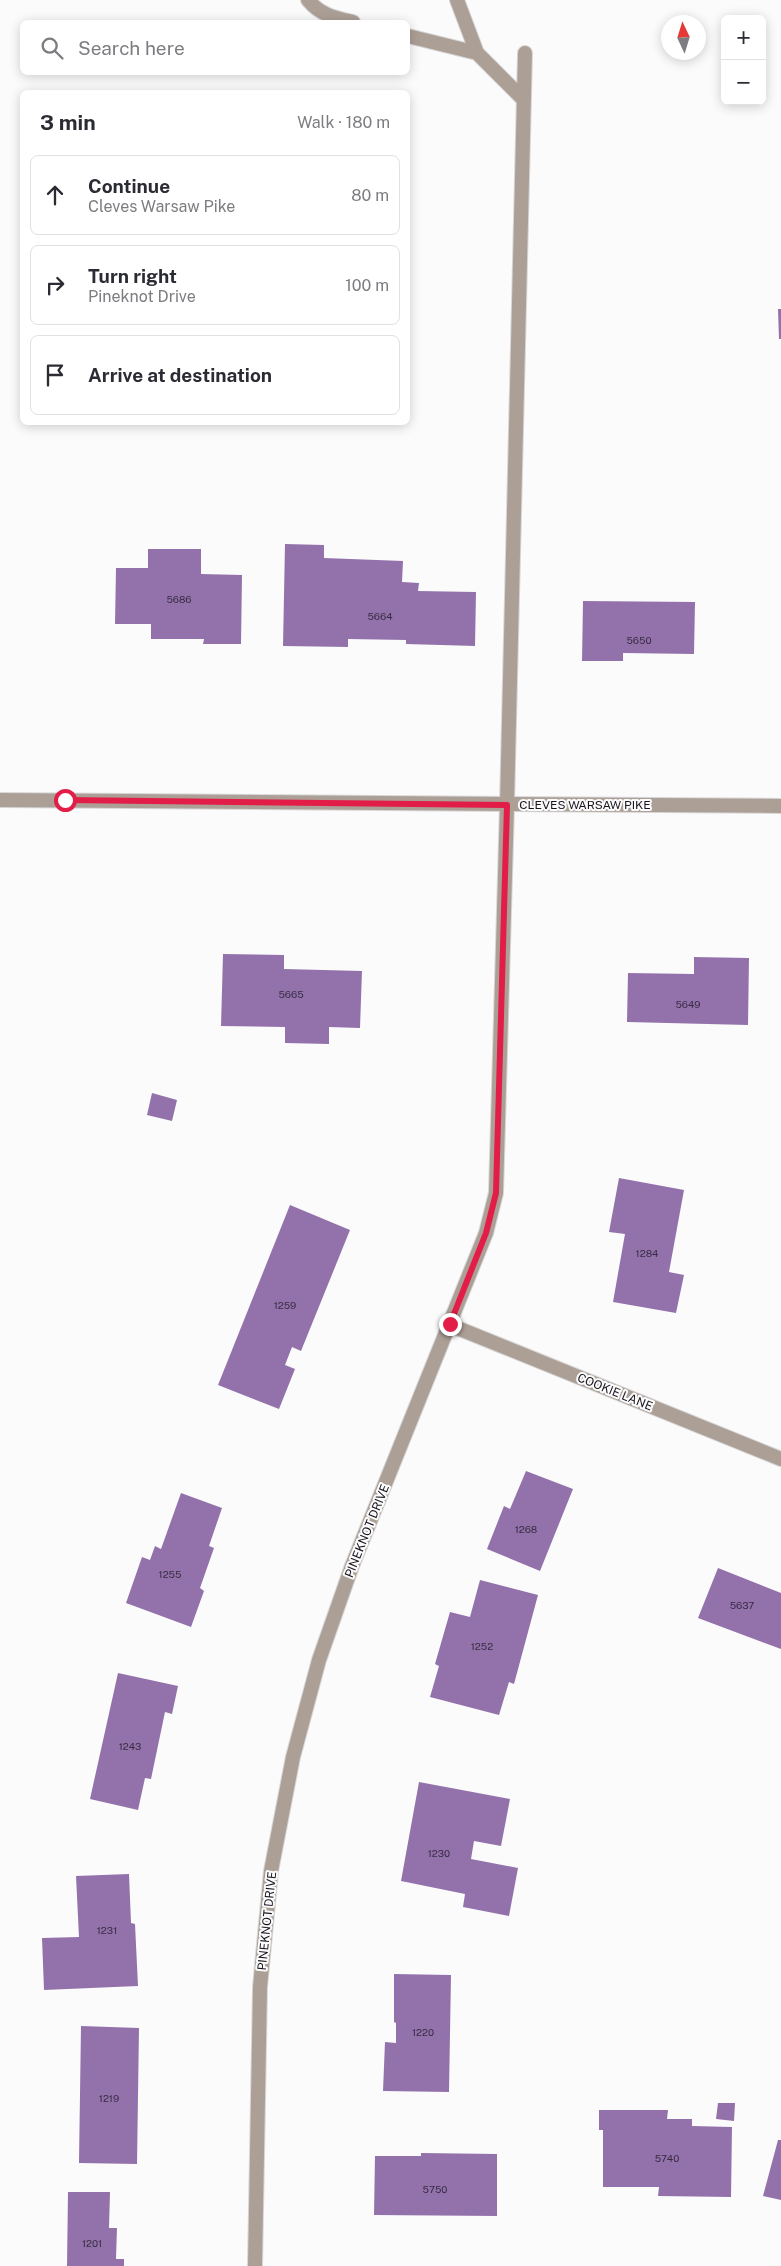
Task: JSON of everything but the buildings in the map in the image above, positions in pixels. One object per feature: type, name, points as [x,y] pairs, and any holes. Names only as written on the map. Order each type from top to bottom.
[{"type":"street","points":[[308,0],[315,8],[330,17],[343,20]]},
{"type":"street","points":[[457,0],[477,53],[524,100]]},
{"type":"street","points":[[410,36],[477,53]]},
{"type":"street","name":"PINEKNOT DRIVE","points":[[255,2266],[260,1987],[271,1871],[292,1757],[319,1660],[352,1566],[486,1233],[496,1193],[525,53]]},
{"type":"street","name":"CLEVES WARSAW PIKE","points":[[0,800],[781,806]]},
{"type":"street","name":"COOKIE LANE","points":[[450,1324],[781,1459]]},
{"type":"route","points":[[65,800],[507,805],[496,1193],[486,1233],[450,1324]]}]
